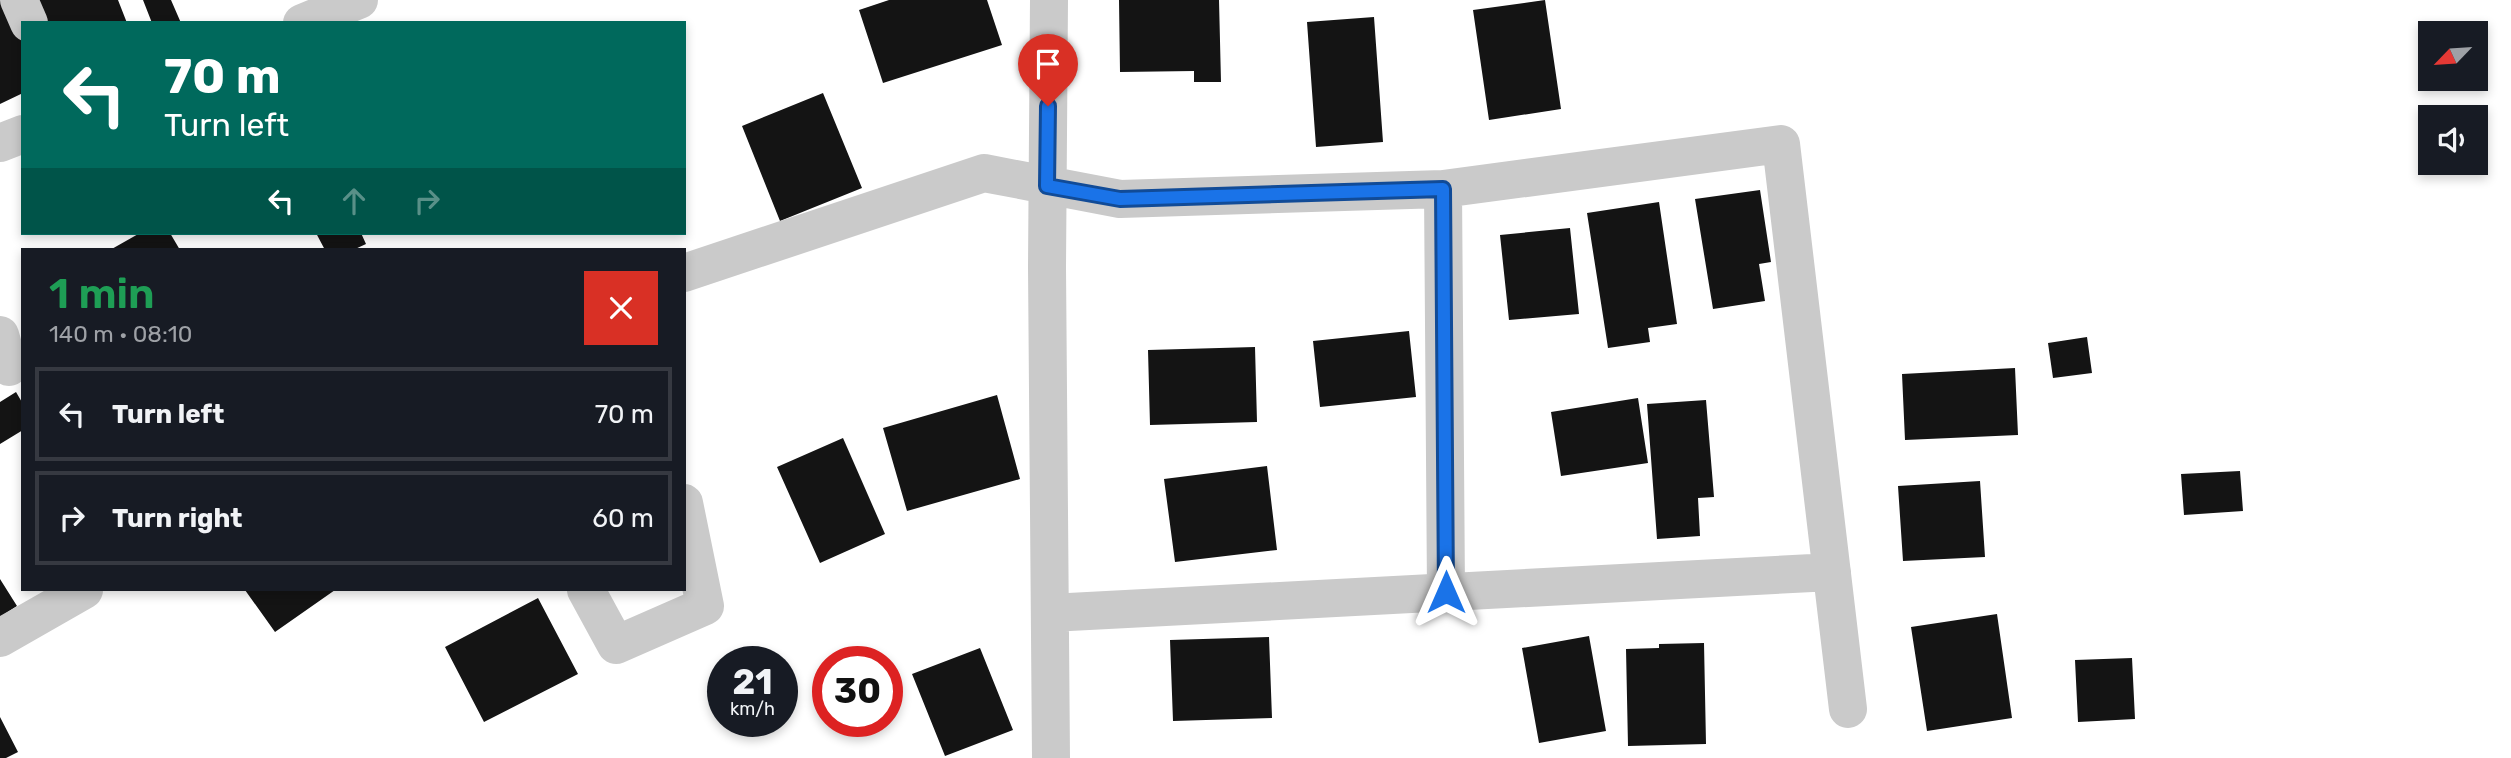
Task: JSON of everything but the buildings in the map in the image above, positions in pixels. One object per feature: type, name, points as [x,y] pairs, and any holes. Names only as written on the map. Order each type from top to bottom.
[{"type":"street","points":[[19,0],[28,21]]},
{"type":"street","points":[[307,21],[359,0]]},
{"type":"street","points":[[1049,0],[1047,186],[1051,758]]},
{"type":"street","points":[[0,143],[21,135]]},
{"type":"street","points":[[686,272],[984,173],[1120,199],[1443,189],[1781,144],[1848,709]]},
{"type":"street","points":[[1443,189],[1446,592]]},
{"type":"street","points":[[587,591],[616,645],[705,606],[686,513]]},
{"type":"street","points":[[1050,613],[1832,572]]},
{"type":"street","points":[[0,638],[82,591]]},
{"type":"route","points":[[1048,106],[1047,186],[1120,199],[1443,189],[1446,592]]}]
